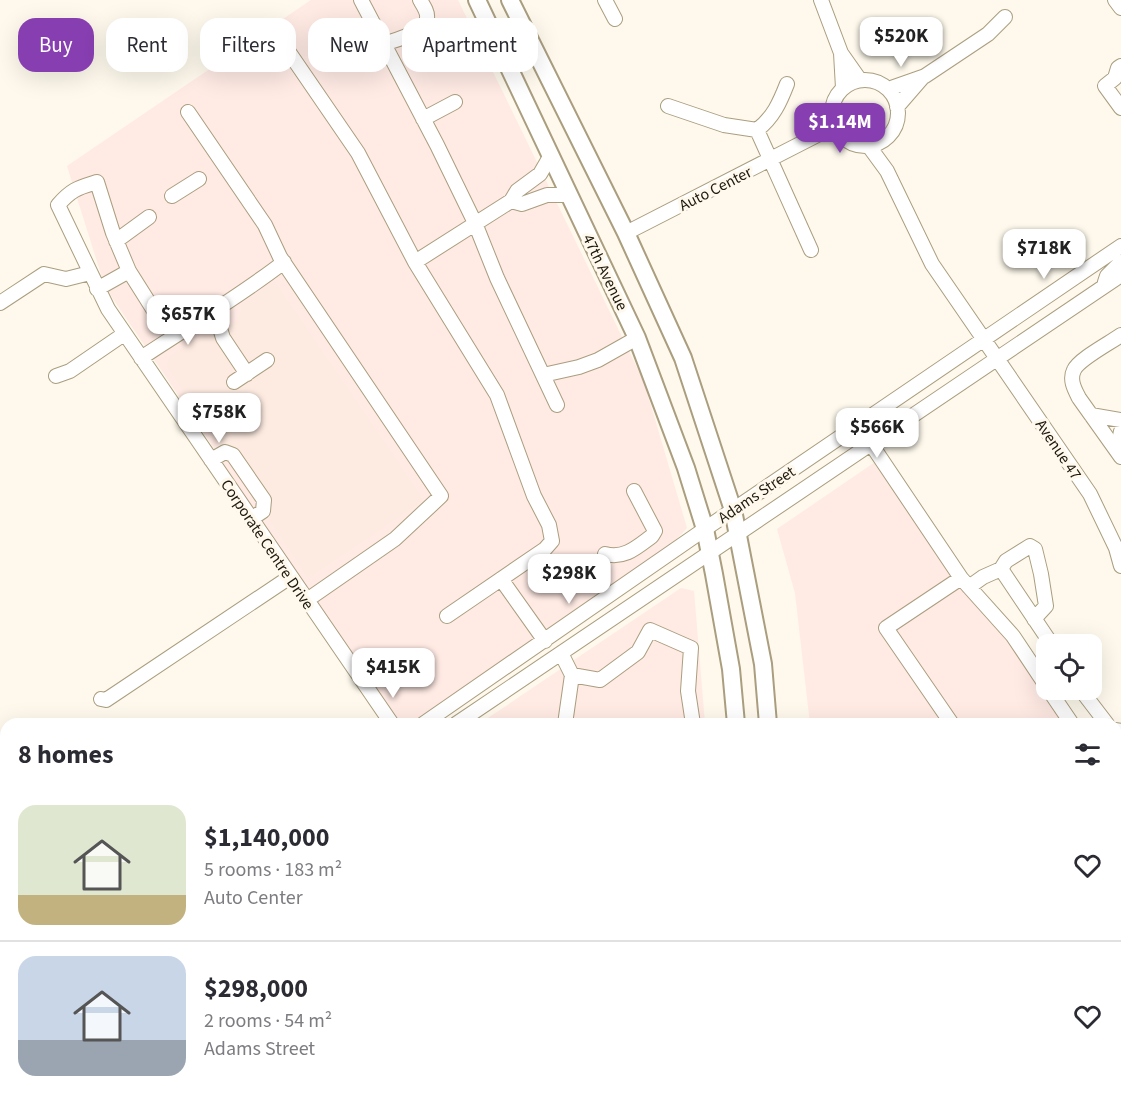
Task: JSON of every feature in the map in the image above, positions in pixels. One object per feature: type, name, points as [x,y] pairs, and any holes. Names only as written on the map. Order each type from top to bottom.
[{"type":"main road","name":"47th Avenue","points":[[477,0],[637,338],[686,468],[710,553],[731,669],[735,718]]},
{"type":"main road","name":"47th Avenue","points":[[510,0],[626,233],[683,358],[733,510],[763,664],[768,718]]},
{"type":"street","points":[[361,0],[370,18]]},
{"type":"street","points":[[390,42],[419,30],[426,24],[428,18],[420,0]]},
{"type":"street","points":[[605,0],[615,18]]},
{"type":"street","points":[[821,0],[841,53],[860,80]]},
{"type":"street","points":[[1115,0],[1121,8]]},
{"type":"street","points":[[888,90],[925,76],[988,34],[1005,16]]},
{"type":"street","points":[[841,53],[843,88],[833,106],[835,126],[841,135],[858,145],[874,144],[889,135],[898,117],[894,97],[888,90],[875,82],[860,80],[843,88]]},
{"type":"street","points":[[390,56],[475,223],[497,278],[557,405]]},
{"type":"street","points":[[296,63],[358,153],[415,262],[497,395],[534,496],[552,532],[552,541],[549,546],[447,616]]},
{"type":"street","points":[[897,106],[925,76]]},
{"type":"street","points":[[1116,77],[1121,108]]},
{"type":"street","points":[[668,106],[724,125],[757,130],[773,114],[787,84]]},
{"type":"street","points":[[423,119],[455,102]]},
{"type":"street","points":[[188,112],[264,225],[284,262],[441,496],[395,539],[307,600]]},
{"type":"street","name":"Auto Center","points":[[626,233],[835,126]]},
{"type":"street","points":[[757,130],[811,250]]},
{"type":"street","name":"Avenue 47","points":[[874,144],[932,264],[1090,494],[1116,548],[1121,566]]},
{"type":"street","points":[[415,262],[511,201],[517,191],[540,174],[551,155]]},
{"type":"street","points":[[172,196],[199,179]]},
{"type":"street","name":"Corporate Centre Drive","points":[[116,241],[98,182],[69,192],[58,205],[78,243],[97,289],[124,334],[388,718]]},
{"type":"street","points":[[511,201],[522,204],[547,195],[569,195]]},
{"type":"street","points":[[149,217],[116,241],[129,271],[158,317]]},
{"type":"street","name":"Adams Street","points":[[432,718],[1121,246]]},
{"type":"street","points":[[141,358],[284,262]]},
{"type":"street","points":[[1103,287],[1107,276],[1121,262]]},
{"type":"street","points":[[97,289],[129,271]]},
{"type":"street","points":[[0,303],[44,274],[66,279],[90,273]]},
{"type":"street","name":"Adams Street","points":[[465,718],[1121,275]]},
{"type":"street","points":[[216,308],[223,338],[247,374]]},
{"type":"street","points":[[56,376],[70,371],[124,334]]},
{"type":"street","points":[[1119,454],[1074,388],[1072,378],[1074,370],[1080,363],[1121,335]]},
{"type":"street","points":[[543,375],[589,364],[637,338]]},
{"type":"street","points":[[234,382],[267,360]]},
{"type":"street","points":[[1091,415],[1121,420]]},
{"type":"street","points":[[1119,454],[1121,430]]},
{"type":"street","points":[[871,444],[965,582],[1013,636],[1036,671]]},
{"type":"street","points":[[211,460],[228,452],[240,464],[265,504],[263,511],[251,519]]},
{"type":"street","points":[[605,554],[614,557],[626,554],[652,536],[655,531],[634,490]]},
{"type":"street","points":[[1108,531],[1121,525]]},
{"type":"street","points":[[948,718],[886,628],[965,582],[1001,569],[1006,561],[1030,546],[1035,549],[1046,606],[1034,619]]},
{"type":"street","points":[[1001,569],[1044,634]]},
{"type":"street","points":[[101,699],[106,700],[290,577]]},
{"type":"street","points":[[501,579],[545,641]]},
{"type":"street","points":[[573,675],[600,680],[638,652],[650,630],[691,648],[688,691],[692,718]]},
{"type":"street","points":[[561,653],[573,675],[566,718]]},
{"type":"street","points":[[1056,700],[1068,718]]},
{"type":"street","points":[[1089,700],[1102,718]]},
{"type":"shaded area","points":[[311,0],[458,0],[467,18],[402,18],[402,72],[493,72],[644,382],[687,528],[674,542],[418,718],[387,718],[205,435],[105,287],[67,166],[205,72],[296,72],[296,18],[285,18]]},
{"type":"shaded area","points":[[275,282],[424,500],[308,578],[167,366],[169,357],[190,343],[233,324],[240,315],[242,304]]},
{"type":"shaded area","points":[[884,456],[1036,684],[1036,700],[1047,700],[1059,718],[809,718],[795,593],[777,529]]},
{"type":"shaded area","points":[[681,588],[694,591],[705,718],[488,718]]}]
